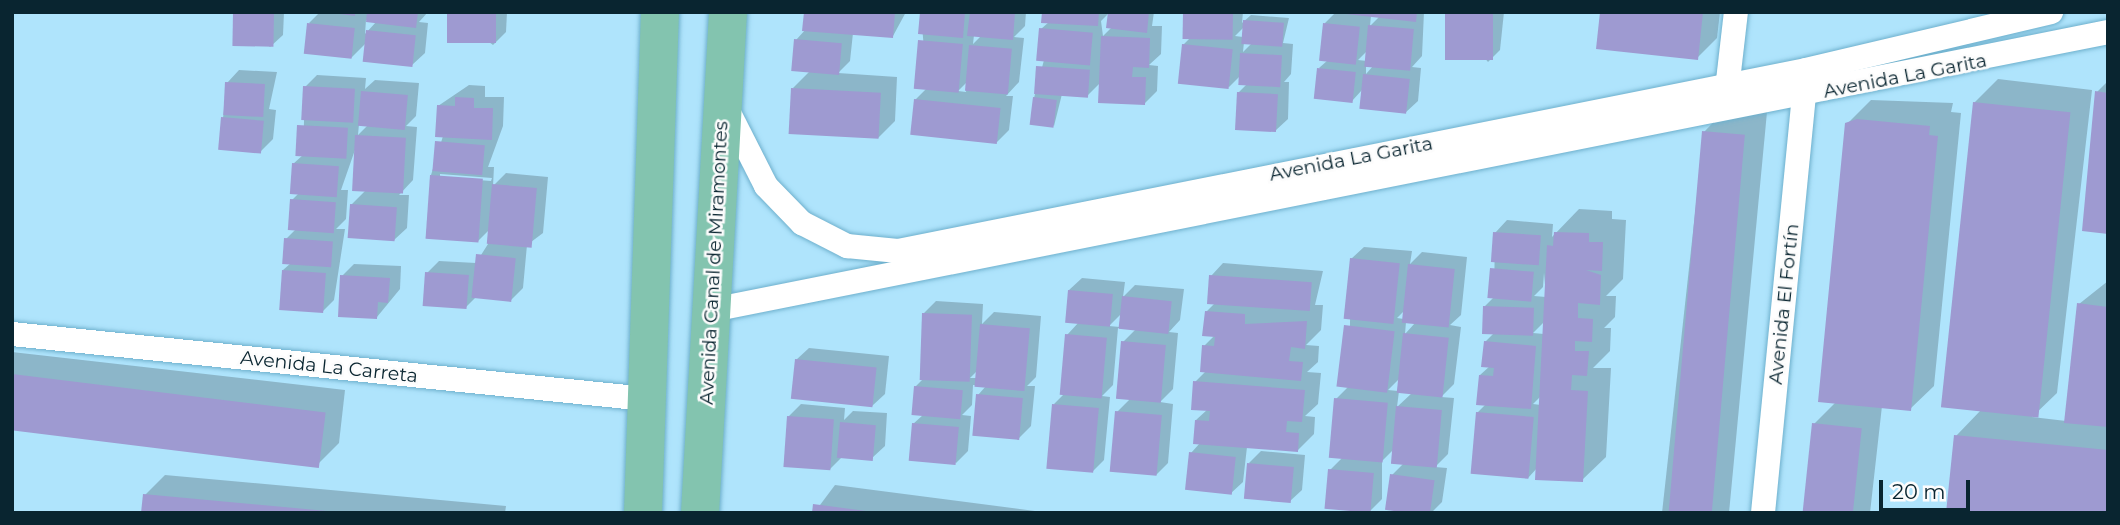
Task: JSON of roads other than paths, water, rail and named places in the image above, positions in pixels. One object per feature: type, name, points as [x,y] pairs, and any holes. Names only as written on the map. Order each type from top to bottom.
[{"type":"main road","points":[[643,513],[660,12]]},
{"type":"main road","name":"Avenida Canal de Miramontes","points":[[700,513],[729,12]]},
{"type":"street","points":[[1724,113],[1735,12]]},
{"type":"street","name":"Avenida La Garita","points":[[724,96],[741,143],[782,206],[824,237],[868,252],[912,249],[1806,70],[2051,12]]},
{"type":"street","name":"Avenida La Garita","points":[[712,310],[1724,113],[2108,32]]},
{"type":"street","name":"Avenida El Fortín","points":[[1763,513],[1806,70]]},
{"type":"street","name":"Avenida La Carreta","points":[[12,334],[646,399]]}]
